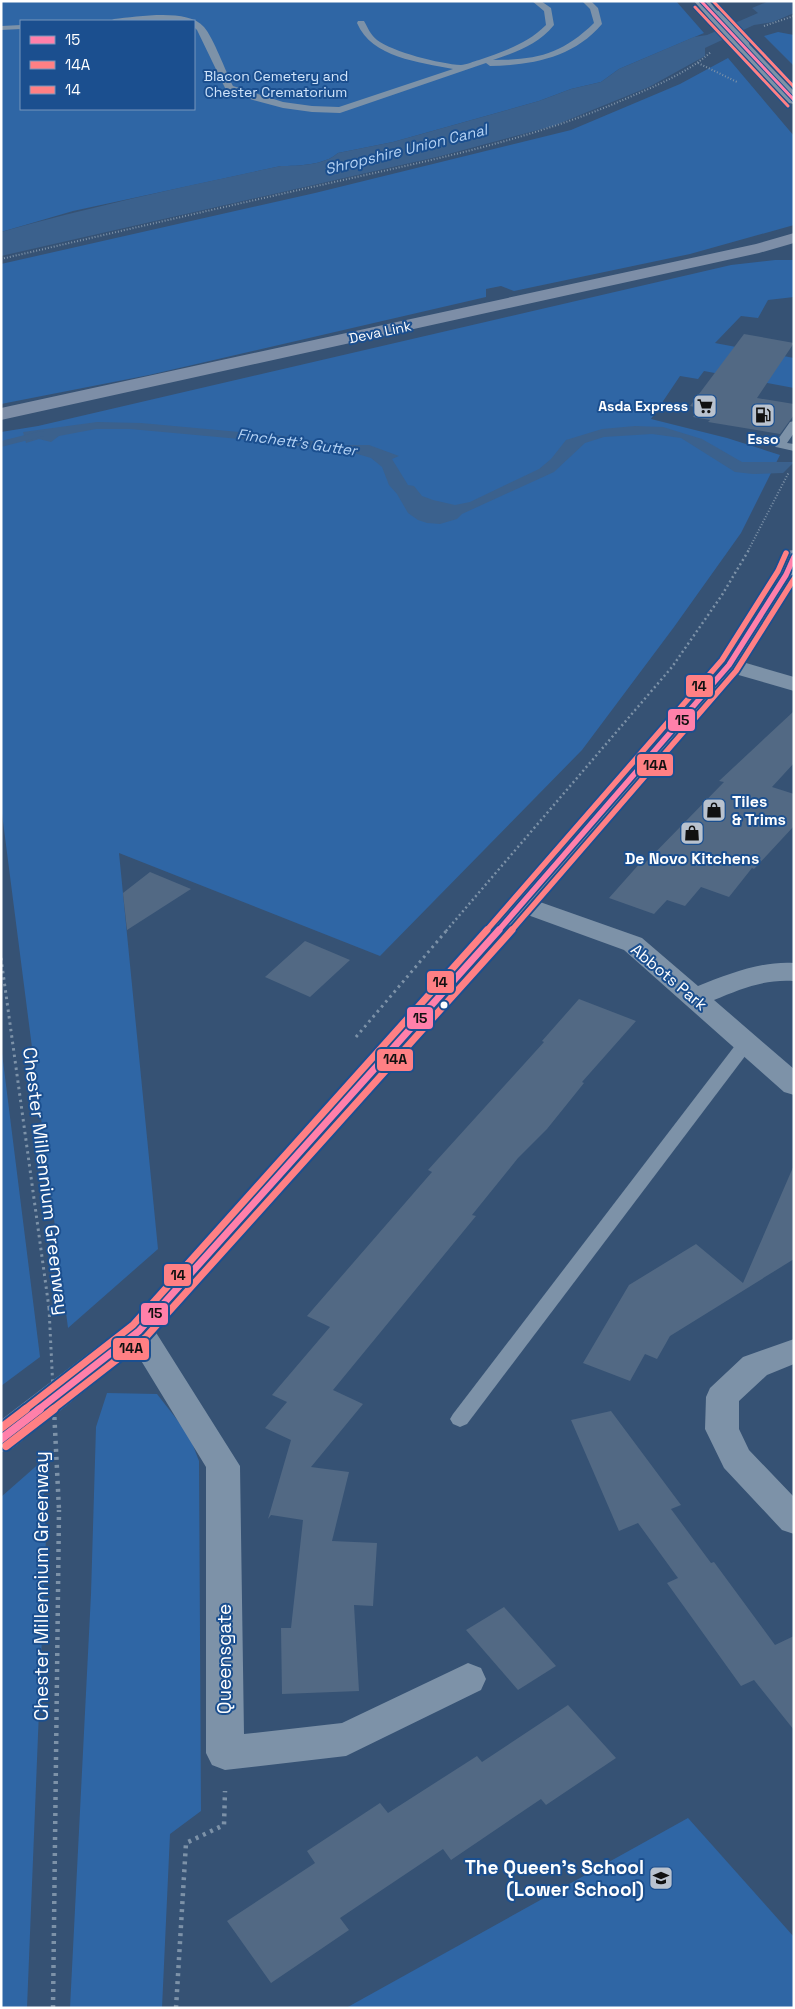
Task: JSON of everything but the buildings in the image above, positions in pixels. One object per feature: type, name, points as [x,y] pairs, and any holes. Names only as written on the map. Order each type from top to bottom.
[{"type":"main road","name":"Deva Link","points":[[1,414],[759,248],[794,238]]},
{"type":"main road","name":"Deva Link","points":[[759,248],[794,250]]},
{"type":"main road","points":[[1,1439],[139,1332],[523,904],[729,665],[786,575],[794,556]]},
{"type":"street","points":[[701,1],[794,100]]},
{"type":"street","points":[[729,665],[794,684]]},
{"type":"street","name":"Abbots Park","points":[[523,904],[632,944],[794,1085]]},
{"type":"street","points":[[694,998],[751,976],[779,970],[794,972]]},
{"type":"street","name":"Queensgate","points":[[139,1332],[223,1466],[225,1752]]},
{"type":"street","points":[[794,1351],[754,1366],[722,1398],[722,1428],[736,1459],[794,1520]]},
{"type":"street","points":[[225,1752],[346,1739],[468,1679]]},
{"type":"lane","points":[[195,24],[201,29],[229,88],[252,98],[313,110],[340,110],[518,49],[538,37],[550,25],[548,10],[536,1]]},
{"type":"lane","points":[[474,63],[510,63],[548,56],[577,43],[598,24],[594,8],[586,1]]},
{"type":"lane","points":[[137,20],[182,18],[188,20]]},
{"type":"lane","points":[[361,23],[362,31],[374,43],[386,49],[461,68]]},
{"type":"lane","points":[[1,28],[20,27]]},
{"type":"lane","points":[[794,424],[780,445],[794,448]]},
{"type":"lane","points":[[460,1419],[746,1043]]},
{"type":"path","points":[[764,26],[794,16]]},
{"type":"path","points":[[1,259],[432,160],[548,129],[595,113],[660,84],[710,54],[714,45]]},
{"type":"path","points":[[352,1042],[672,667],[722,595],[763,525],[793,464]]},
{"type":"path","name":"Chester Millennium Greenway","points":[[1,958],[49,1308],[59,1510],[53,2008]]},
{"type":"path","points":[[176,2008],[186,1843],[224,1825],[225,1752]]},
{"type":"green space","name":"Blacon Cemetery and Chester Crematorium","points":[[1,1],[676,1],[704,33],[619,69],[601,82],[571,89],[539,101],[393,142],[338,153],[319,162],[281,166],[73,211],[1,232]]},
{"type":"green space","points":[[778,32],[794,35],[794,66],[764,36]]},
{"type":"green space","points":[[728,58],[794,136],[794,225],[690,254],[514,291],[501,286],[486,289],[486,297],[149,375],[1,404],[1,264],[315,193],[571,130],[680,84]]},
{"type":"green space","points":[[775,260],[794,260],[794,297],[768,300],[758,318],[741,316],[715,343],[794,358],[794,388],[704,371],[698,379],[680,376],[651,419],[727,438],[780,455],[741,533],[674,627],[582,750],[380,956],[119,853],[158,1249],[68,1328],[1,806],[1,432],[38,426],[731,265]]},
{"type":"green space","points":[[1,1045],[40,1357],[1,1386]]},
{"type":"green space","points":[[107,1393],[157,1394],[189,1435],[199,1461],[201,1811],[170,1834],[162,2008],[70,2008],[91,1594],[96,1427]]},
{"type":"green space","points":[[42,1461],[46,1537],[27,2008],[1,2008],[1,1497]]},
{"type":"green space","name":"The Queen's School (Lower School)","points":[[688,1818],[794,1937],[794,2008],[346,2008]]},
{"type":"water","name":"Shropshire Union Canal","points":[[769,1],[794,1],[794,13],[773,22],[754,25],[705,48],[705,56],[649,87],[553,126],[441,156],[1,256],[1,232],[211,181],[281,166],[319,162],[338,153],[393,142],[539,101],[571,89],[601,82],[619,69],[694,37],[707,35],[758,13],[752,8]]},
{"type":"water","points":[[97,422],[141,423],[284,436],[336,445],[369,445],[399,456],[392,459],[408,485],[414,486],[422,496],[455,505],[470,502],[539,469],[551,459],[566,440],[602,429],[635,426],[663,427],[702,439],[742,462],[794,462],[783,473],[753,474],[735,472],[681,438],[652,434],[604,437],[585,443],[554,472],[462,514],[457,519],[440,524],[418,520],[408,513],[397,494],[389,485],[382,467],[371,458],[354,453],[331,452],[274,442],[130,429],[96,429],[59,436],[51,442],[39,439],[26,443],[23,432]]},
{"type":"waterway","name":"Finchett's Gutter","points":[[1,444],[41,434]]},
{"type":"transit line","name":"15","points":[[701,1],[794,100]]},
{"type":"transit line","name":"14","points":[[713,1],[794,87]]},
{"type":"transit line","name":"14A","points":[[695,7],[788,106]]},
{"type":"transit line","name":"14","points":[[1,1428],[133,1325],[516,898],[722,660],[778,571],[786,553]]},
{"type":"transit line","name":"15","points":[[1,1439],[139,1331],[523,904],[729,665],[786,575],[794,557]]},
{"type":"transit line","name":"14A","points":[[6,1446],[146,1337],[530,910],[736,671],[794,579]]},
{"type":"place","name":"Asda Express","points":[[705,406]]},
{"type":"place","name":"Esso","points":[[763,415]]},
{"type":"place","name":"Tiles & Trims","points":[[714,810]]},
{"type":"place","name":"De Novo Kitchens","points":[[692,833]]},
{"type":"place","name":"The Queen's School (Lower School)","points":[[661,1878]]}]
